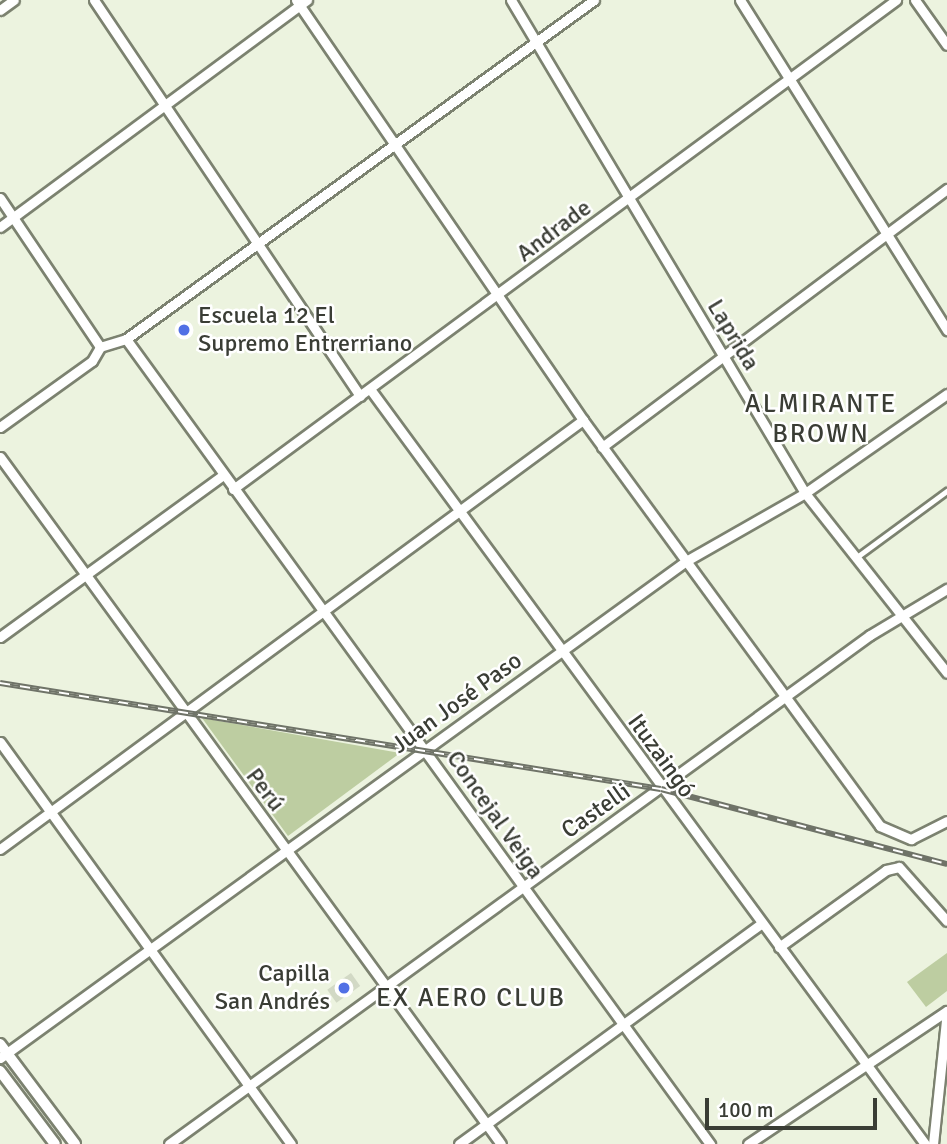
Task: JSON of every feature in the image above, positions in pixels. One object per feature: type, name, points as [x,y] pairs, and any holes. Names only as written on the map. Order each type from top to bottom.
[{"type":"street","points":[[0,10],[14,0]]},
{"type":"street","points":[[94,0],[360,396]]},
{"type":"street","name":"Laprida","points":[[511,0],[806,493],[947,673]]},
{"type":"street","points":[[0,427],[92,360],[100,347],[126,339],[594,0]]},
{"type":"street","points":[[740,0],[947,330]]},
{"type":"street","name":"Andrade","points":[[233,489],[498,297],[896,0]]},
{"type":"street","points":[[915,0],[947,45]]},
{"type":"street","points":[[0,227],[301,2],[394,145],[602,447],[880,826],[896,836],[928,834],[947,821]]},
{"type":"street","points":[[602,447],[947,189]]},
{"type":"street","points":[[0,198],[100,347]]},
{"type":"street","name":"Concejal Veiga","points":[[126,339],[710,1144]]},
{"type":"street","name":"Ituzaingó","points":[[370,389],[661,789],[925,1144]]},
{"type":"street","name":"Juan José Paso","points":[[4,1056],[686,561],[806,493],[947,394]]},
{"type":"street","points":[[0,849],[583,419]]},
{"type":"street","name":"Perú","points":[[0,457],[183,712],[501,1144]]},
{"type":"street","points":[[0,637],[223,475]]},
{"type":"street","name":"Castelli","points":[[169,1144],[246,1083],[785,698],[901,616],[947,589]]},
{"type":"street","points":[[0,742],[291,1144]]},
{"type":"street","points":[[779,947],[886,870],[899,867],[947,921]]},
{"type":"street","points":[[459,1144],[762,923]]},
{"type":"street","points":[[748,1144],[864,1062],[947,1011]]},
{"type":"street","points":[[933,1144],[947,1011]]},
{"type":"street","points":[[0,1044],[4,1056],[75,1144]]},
{"type":"street","points":[[0,1071],[55,1144]]},
{"type":"lane","points":[[856,558],[947,491]]},
{"type":"green space","points":[[202,718],[400,753],[288,836]]},
{"type":"green space","points":[[947,953],[947,991],[926,1007],[907,982]]},
{"type":"building","name":"Capilla San Andrés","points":[[351,973],[360,986],[336,1003],[327,990]]},
{"type":"railway","points":[[0,683],[661,789],[947,864]]},
{"type":"place","name":"Escuela 12 El Supremo Entrerriano","points":[[184,330]]},
{"type":"place","name":"Capilla San Andrés","points":[[344,988]]},
{"type":"district","name":"ALMIRANTE BROWN","points":[[821,420]]},
{"type":"district","name":"EX AERO CLUB","points":[[471,999]]}]
